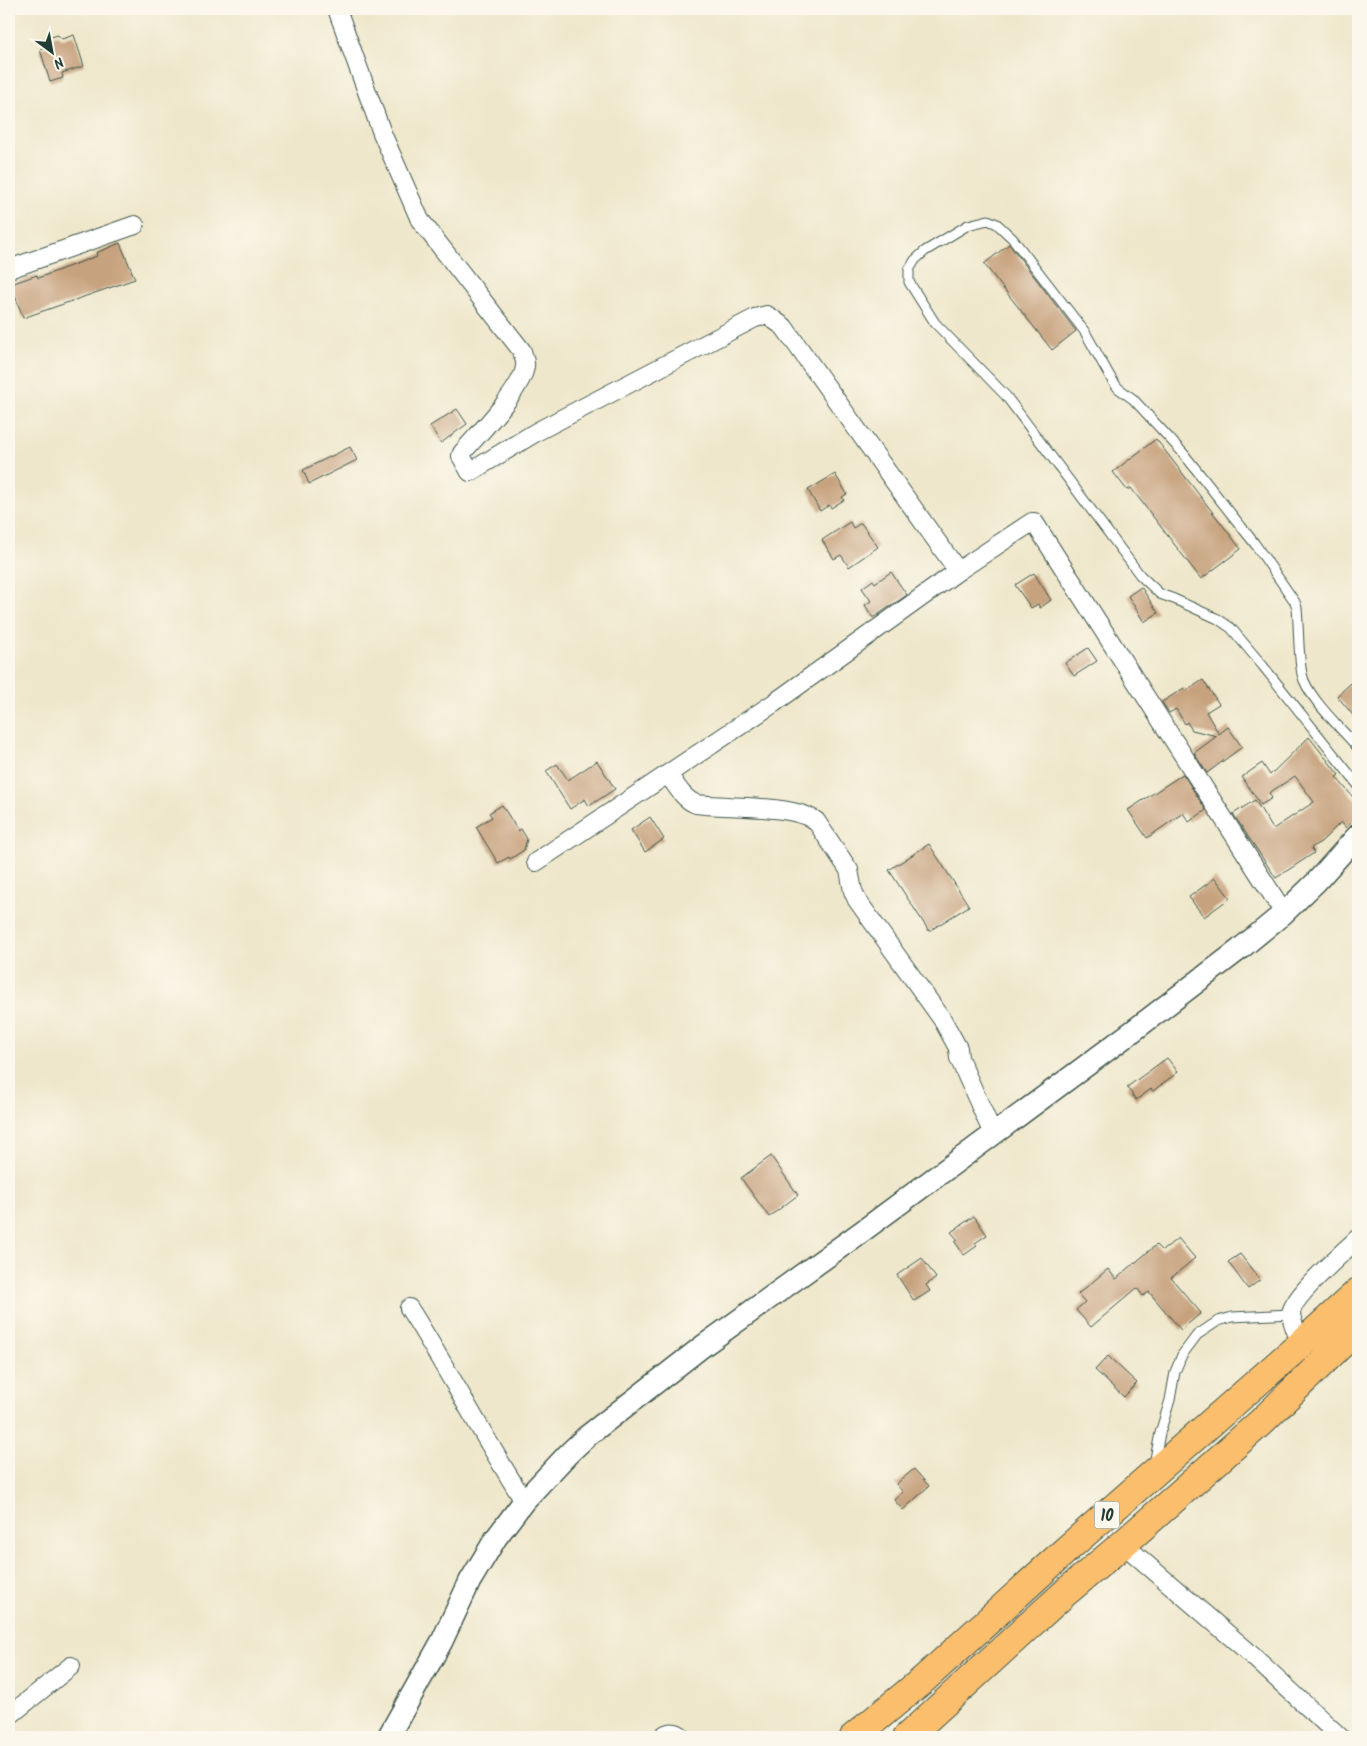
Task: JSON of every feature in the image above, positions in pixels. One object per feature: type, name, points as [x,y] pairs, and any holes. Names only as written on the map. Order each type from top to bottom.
[{"type":"highway","name":"10","points":[[854,1737],[924,1679],[1066,1550],[1358,1292]]},
{"type":"highway","name":"10","points":[[907,1737],[1066,1592],[1260,1423],[1354,1337]]},
{"type":"street","points":[[337,9],[382,133],[420,220],[522,351],[525,367],[518,386],[462,453],[461,456],[470,472],[538,431],[755,318],[767,315],[784,327],[958,571]]},
{"type":"street","points":[[9,269],[135,224]]},
{"type":"street","points":[[536,862],[774,703],[958,571],[1031,522],[1034,522],[1284,913]]},
{"type":"street","points":[[668,774],[689,802],[784,811],[811,817],[821,827],[850,870],[853,891],[857,900],[942,1020],[956,1043],[959,1050],[959,1058],[993,1134]]},
{"type":"street","points":[[388,1737],[442,1641],[470,1581],[496,1538],[524,1501],[586,1437],[628,1403],[1240,949],[1284,913],[1316,882],[1358,836]]},
{"type":"street","points":[[1301,1344],[1292,1314],[1293,1306],[1298,1298],[1358,1238]]},
{"type":"street","points":[[409,1308],[434,1347],[492,1450],[524,1501]]},
{"type":"street","points":[[1123,1544],[1245,1649],[1340,1737]]},
{"type":"street","points":[[9,1716],[71,1666]]},
{"type":"street","points":[[662,1737],[673,1732],[682,1737]]},
{"type":"lane","points":[[1358,748],[1306,685],[1302,674],[1297,608],[1260,551],[1183,454],[1133,399],[1118,388],[1085,332],[1013,239],[997,224],[988,220],[968,225],[925,251],[915,260],[909,270],[909,282],[935,323],[1006,396],[1140,575],[1160,594],[1218,619],[1231,628],[1358,784]]},
{"type":"lane","points":[[1152,1476],[1175,1372],[1182,1355],[1197,1335],[1218,1321],[1232,1317],[1292,1314]]},
{"type":"building","points":[[58,35],[62,39],[74,35],[84,66],[62,73],[63,78],[50,82],[40,49],[47,46],[44,39]]},
{"type":"building","points":[[120,243],[135,279],[23,318],[11,284],[37,275],[38,278],[97,256],[96,253]]},
{"type":"building","points":[[1009,244],[1076,331],[1052,350],[984,264]]},
{"type":"building","points":[[457,409],[467,424],[441,443],[430,426]]},
{"type":"building","points":[[1156,439],[1241,549],[1201,579],[1131,488],[1127,490],[1113,472]]},
{"type":"building","points":[[350,447],[357,460],[309,484],[303,470]]},
{"type":"building","points":[[835,474],[847,494],[842,497],[844,500],[831,508],[829,505],[820,511],[808,490]]},
{"type":"building","points":[[850,522],[853,528],[861,523],[878,547],[849,567],[841,555],[834,559],[822,540]]},
{"type":"building","points":[[891,572],[907,595],[873,618],[865,605],[871,601],[862,588],[873,580],[875,583]]},
{"type":"building","points":[[1034,573],[1051,600],[1040,608],[1038,604],[1031,608],[1015,585]]},
{"type":"building","points":[[1141,587],[1158,613],[1144,622],[1128,596]]},
{"type":"building","points":[[1088,648],[1097,661],[1074,676],[1065,663]]},
{"type":"building","points":[[1203,680],[1219,704],[1206,712],[1219,734],[1228,727],[1242,747],[1207,773],[1194,753],[1217,736],[1192,730],[1187,722],[1185,724],[1176,709],[1169,713],[1162,702],[1184,688],[1186,691]]},
{"type":"building","points":[[1351,683],[1358,692],[1358,721],[1337,696]]},
{"type":"building","points":[[1309,737],[1339,775],[1336,777],[1358,803],[1358,813],[1346,828],[1341,822],[1322,841],[1311,848],[1314,853],[1276,878],[1233,814],[1255,800],[1273,829],[1314,802],[1295,776],[1269,793],[1272,798],[1261,805],[1242,777],[1262,763],[1270,775]]},
{"type":"building","points":[[597,761],[615,789],[589,806],[585,799],[570,809],[546,771],[557,764],[568,780]]},
{"type":"building","points":[[1183,774],[1206,810],[1189,822],[1183,813],[1147,838],[1128,810]]},
{"type":"building","points":[[502,805],[518,831],[521,829],[527,839],[524,850],[510,859],[509,857],[498,863],[476,827],[492,817],[489,813]]},
{"type":"building","points":[[650,817],[664,839],[645,852],[631,830]]},
{"type":"building","points":[[929,844],[969,906],[929,931],[889,870]]},
{"type":"building","points":[[1215,878],[1230,898],[1204,917],[1189,897]]},
{"type":"building","points":[[1167,1058],[1178,1072],[1153,1091],[1151,1089],[1136,1100],[1127,1087]]},
{"type":"building","points":[[771,1156],[798,1195],[769,1217],[741,1178]]},
{"type":"building","points":[[974,1216],[987,1235],[975,1243],[977,1246],[964,1255],[955,1242],[958,1240],[951,1232]]},
{"type":"building","points":[[1178,1238],[1195,1258],[1171,1278],[1201,1313],[1181,1330],[1149,1292],[1143,1296],[1137,1288],[1091,1327],[1076,1310],[1085,1302],[1078,1294],[1108,1269],[1116,1279],[1156,1245],[1162,1251]]},
{"type":"building","points":[[1240,1254],[1260,1280],[1248,1289],[1228,1262]]},
{"type":"building","points":[[922,1258],[936,1278],[926,1285],[930,1291],[914,1301],[897,1275]]},
{"type":"building","points":[[1108,1356],[1137,1383],[1124,1397],[1095,1370]]},
{"type":"building","points":[[914,1469],[929,1486],[903,1510],[894,1500],[903,1492],[896,1484]]}]
